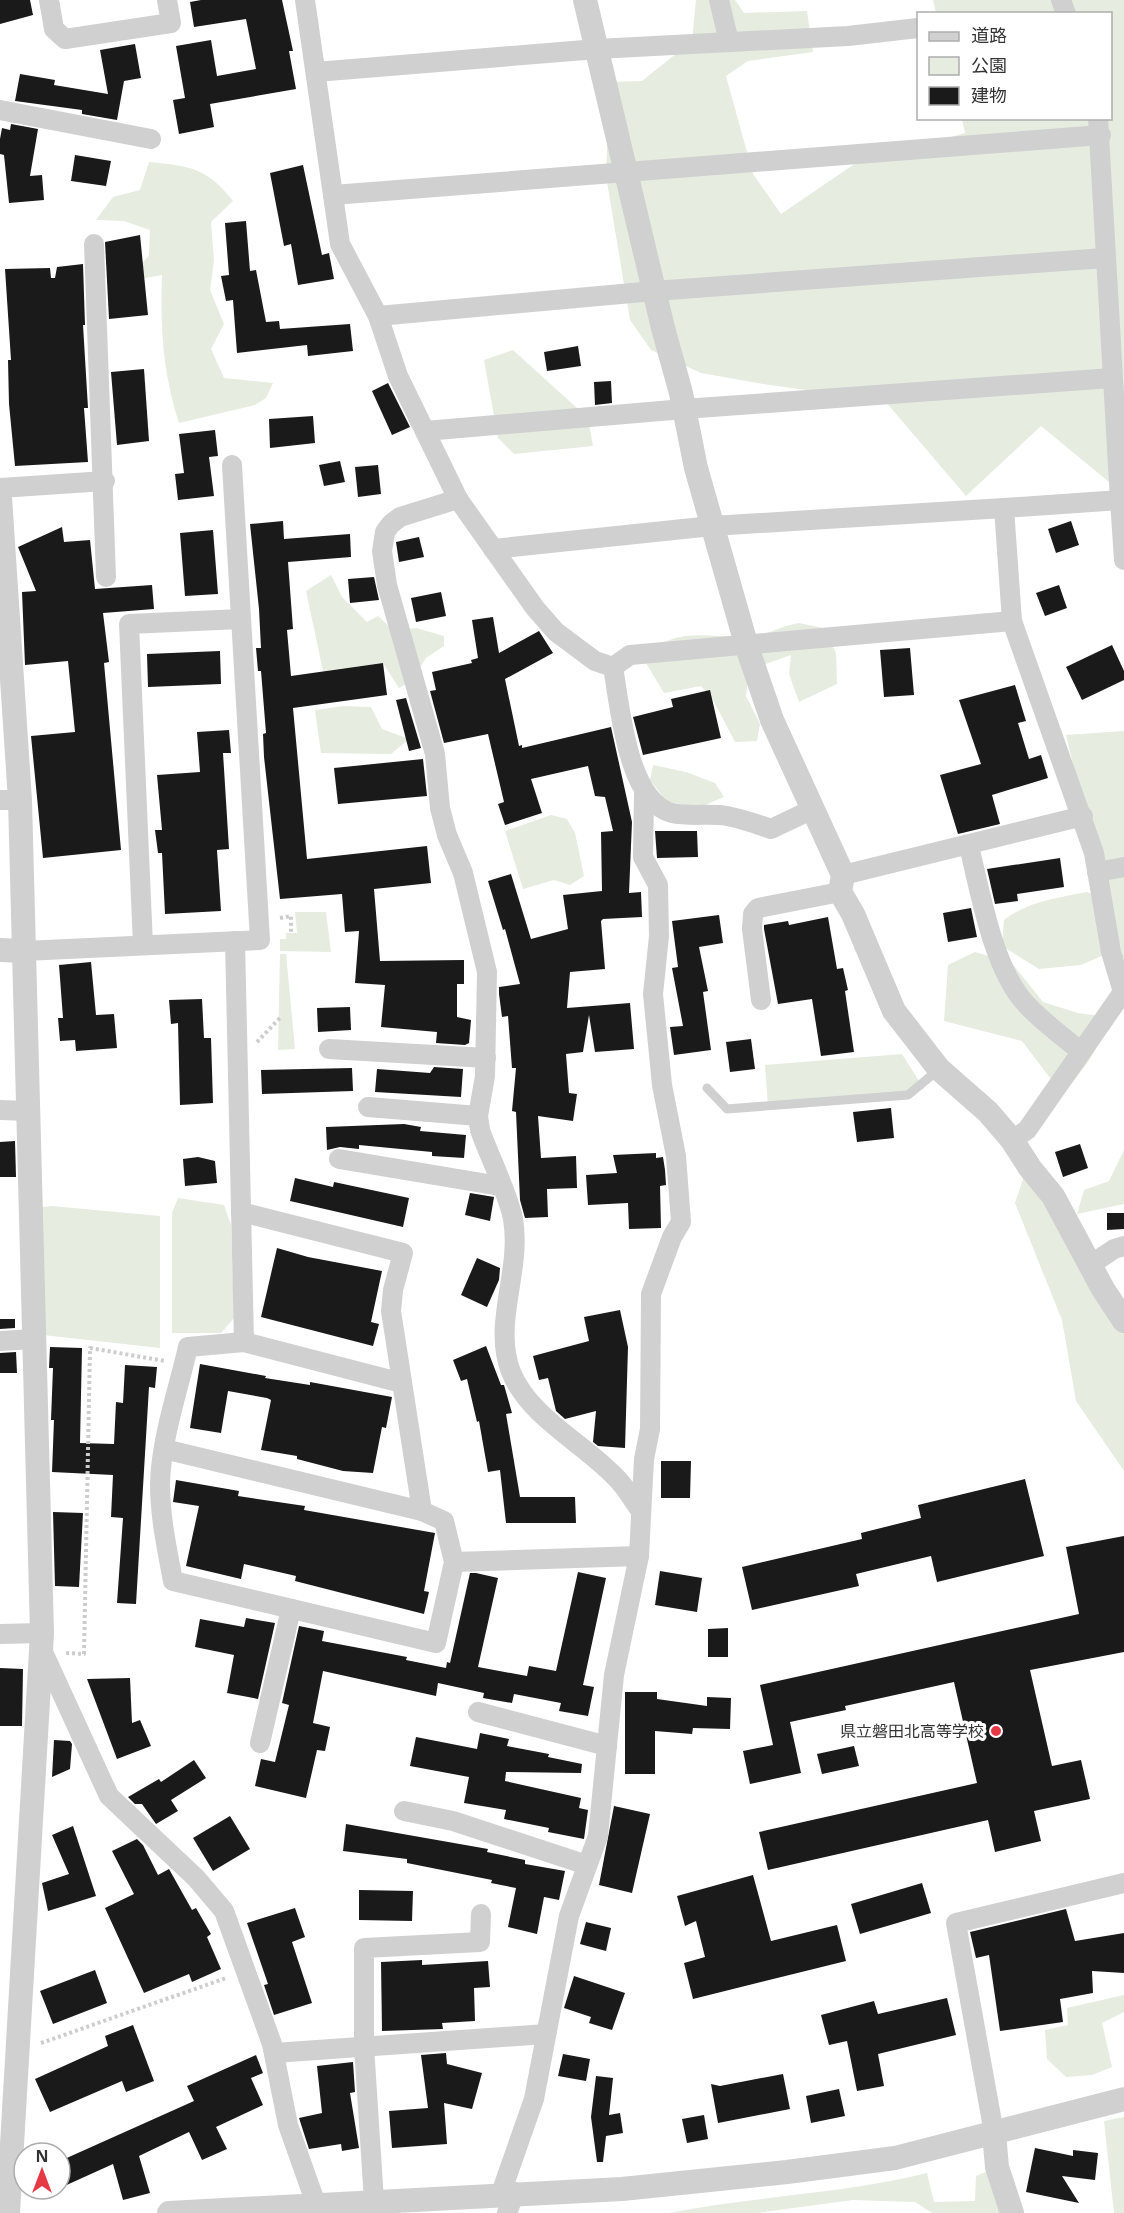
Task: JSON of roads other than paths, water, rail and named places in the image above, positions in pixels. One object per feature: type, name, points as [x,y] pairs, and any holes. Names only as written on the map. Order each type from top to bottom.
[{"type":"street","points":[[49,0],[54,29],[64,39],[171,23],[167,0]]},
{"type":"street","points":[[305,0],[340,244],[378,316],[395,369],[458,499],[535,608],[556,632],[595,661],[613,667]]},
{"type":"street","points":[[585,0],[684,409],[696,468],[747,647],[772,720],[894,1011],[939,1069],[988,1112],[1012,1140],[1030,1168],[1053,1196],[1090,1265],[1124,1321]]},
{"type":"street","points":[[719,0],[729,42]]},
{"type":"street","points":[[316,72],[597,49],[848,36],[917,28]]},
{"type":"street","points":[[0,110],[151,139]]},
{"type":"street","points":[[333,195],[626,172],[1100,127],[1104,258],[1124,560]]},
{"type":"street","points":[[94,244],[105,481],[106,577]]},
{"type":"street","points":[[378,316],[654,291],[1104,258]]},
{"type":"street","points":[[425,431],[684,409],[1112,378]]},
{"type":"street","points":[[0,950],[24,951],[260,940],[231,465]]},
{"type":"street","points":[[0,488],[105,481]]},
{"type":"street","points":[[0,497],[10,800],[24,951],[42,1642],[8,2213]]},
{"type":"street","points":[[458,499],[400,517],[385,532],[382,551],[387,585],[431,736],[442,817],[463,873],[487,972],[485,1076],[478,1116],[480,1130],[513,1219],[514,1259],[503,1343],[512,1374],[529,1400],[564,1434],[619,1481],[641,1511]]},
{"type":"street","points":[[493,549],[712,526],[1120,500]]},
{"type":"street","points":[[1004,508],[1012,621],[1083,816],[1097,872],[1111,952],[1124,992],[1027,1130],[1012,1140]]},
{"type":"street","points":[[143,945],[129,624],[241,619]]},
{"type":"street","points":[[613,667],[630,656],[1012,621]]},
{"type":"street","points":[[508,2200],[534,2099],[568,1916],[598,1836],[615,1675],[639,1556],[644,1459],[650,1429],[651,1294],[672,1237],[681,1222],[676,1156],[662,1086],[653,994],[659,936],[658,885],[643,857],[644,793],[634,768],[613,667]]},
{"type":"street","points":[[644,793],[672,813],[727,816],[771,829],[811,810]]},
{"type":"street","points":[[761,1000],[752,928],[753,914],[758,908],[969,846],[1083,816]]},
{"type":"street","points":[[969,846],[992,938],[1007,973],[1024,1003],[1081,1052]]},
{"type":"street","points":[[1097,872],[1124,867]]},
{"type":"street","points":[[235,941],[244,1342]]},
{"type":"street","points":[[329,1049],[486,1058]]},
{"type":"street","points":[[368,1107],[478,1116]]},
{"type":"street","points":[[0,1110],[28,1111]]},
{"type":"street","points":[[339,1159],[500,1186]]},
{"type":"street","points":[[241,1212],[403,1253],[393,1290],[391,1311],[422,1511]]},
{"type":"street","points":[[1090,1265],[1114,1249],[1124,1246]]},
{"type":"street","points":[[0,1341],[34,1339]]},
{"type":"street","points":[[164,1449],[422,1511],[444,1521],[454,1562],[436,1643],[173,1581],[162,1522],[160,1484],[164,1449],[188,1347],[244,1342],[402,1383]]},
{"type":"street","points":[[454,1562],[639,1556]]},
{"type":"street","points":[[260,1743],[291,1610]]},
{"type":"street","points":[[0,1634],[42,1642]]},
{"type":"street","points":[[42,1642],[109,1796],[196,1878],[224,1911],[274,2053],[288,2125],[316,2204]]},
{"type":"street","points":[[478,1712],[607,1746]]},
{"type":"street","points":[[404,1811],[453,1821],[587,1865]]},
{"type":"street","points":[[1012,2213],[997,2167],[994,2133],[956,1923],[1124,1883]]},
{"type":"street","points":[[375,2201],[364,2046],[364,1948],[480,1942],[481,1914]]},
{"type":"street","points":[[274,2053],[546,2034]]},
{"type":"street","points":[[169,2213],[375,2201],[508,2200],[873,2161],[895,2158],[1124,2099]]},
{"type":"lane","points":[[707,1088],[727,1109],[908,1095],[939,1069]]},
{"type":"place","name":"県立磐田北高等学校","points":[[996,1731]]}]
